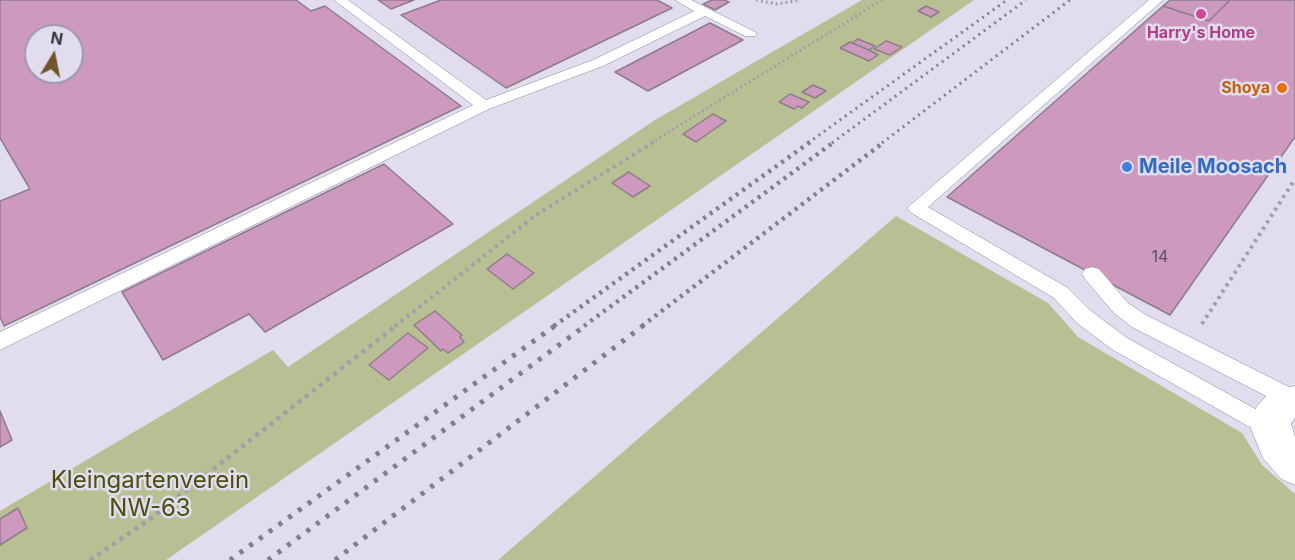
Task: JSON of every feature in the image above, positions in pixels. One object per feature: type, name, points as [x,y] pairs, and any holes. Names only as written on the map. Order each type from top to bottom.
[{"type":"street","points":[[1287,411],[1277,445],[1295,466]]},
{"type":"lane","points":[[340,0],[484,106]]},
{"type":"lane","points":[[681,0],[750,33]]},
{"type":"lane","points":[[1157,0],[916,208],[1061,293],[1084,317],[1120,344],[1287,411]]},
{"type":"lane","points":[[0,342],[484,106],[598,63],[705,11]]},
{"type":"lane","points":[[1092,274],[1122,299],[1139,321],[1287,411]]},
{"type":"path","points":[[756,0],[777,4],[800,0]]},
{"type":"path","points":[[90,560],[146,522],[536,215],[882,0]]},
{"type":"path","points":[[1212,329],[1201,324],[1295,179]]},
{"type":"green space","name":"Kleingartenverein NW-63","points":[[862,0],[974,0],[166,560],[0,560],[0,511],[273,350],[288,367],[655,120]]},
{"type":"green space","points":[[896,216],[1048,303],[1078,337],[1242,433],[1262,465],[1295,494],[1295,560],[498,560]]},
{"type":"building","points":[[0,0],[296,0],[311,11],[325,6],[461,106],[4,326],[0,317],[0,201],[30,189],[0,138]]},
{"type":"building","points":[[378,0],[414,0],[391,9]]},
{"type":"building","points":[[441,0],[657,0],[672,8],[506,88],[401,15]]},
{"type":"building","points":[[712,0],[729,2],[715,10],[703,4]]},
{"type":"building","name":"Harry's Home","points":[[1170,0],[1230,0],[1209,21],[1163,6]]},
{"type":"building","name":"Meile Moosach","points":[[1230,0],[1295,0],[1295,137],[1170,315],[947,197],[1163,6],[1209,21]]},
{"type":"building","points":[[926,6],[939,12],[931,17],[918,11]]},
{"type":"building","points":[[710,23],[743,40],[648,91],[615,72]]},
{"type":"building","points":[[858,39],[875,46],[869,50],[852,43]]},
{"type":"building","points":[[886,41],[902,47],[890,55],[874,49]]},
{"type":"building","points":[[850,42],[878,55],[869,61],[840,48]]},
{"type":"building","points":[[813,85],[826,91],[815,98],[802,92]]},
{"type":"building","points":[[790,94],[809,102],[802,108],[798,106],[794,109],[779,102]]},
{"type":"building","points":[[713,114],[726,121],[696,142],[683,134]]},
{"type":"building","points":[[384,164],[453,224],[265,332],[249,314],[163,360],[122,292]]},
{"type":"building","points":[[629,172],[650,186],[633,197],[612,183]]},
{"type":"building","points":[[507,254],[534,273],[513,289],[487,269]]},
{"type":"building","points":[[435,311],[462,335],[460,337],[464,342],[448,353],[443,349],[441,351],[414,325]]},
{"type":"building","points":[[408,333],[428,348],[389,380],[369,365]]},
{"type":"building","points":[[0,411],[12,440],[0,447]]},
{"type":"building","points":[[18,508],[27,528],[0,545],[0,519]]},
{"type":"railway","points":[[808,143],[1007,0]]},
{"type":"railway","points":[[832,143],[1026,0]]},
{"type":"railway","points":[[882,143],[1070,0]]},
{"type":"railway","points":[[554,326],[810,142]]},
{"type":"railway","points":[[584,326],[834,142]]},
{"type":"railway","points":[[642,326],[884,142]]},
{"type":"railway","points":[[230,560],[556,325]]},
{"type":"railway","points":[[268,560],[586,325]]},
{"type":"railway","points":[[335,560],[644,325]]},
{"type":"place","name":"Harry's Home","points":[[1201,14]]},
{"type":"place","name":"Shoya","points":[[1282,88]]},
{"type":"place","name":"Meile Moosach","points":[[1127,167]]}]
